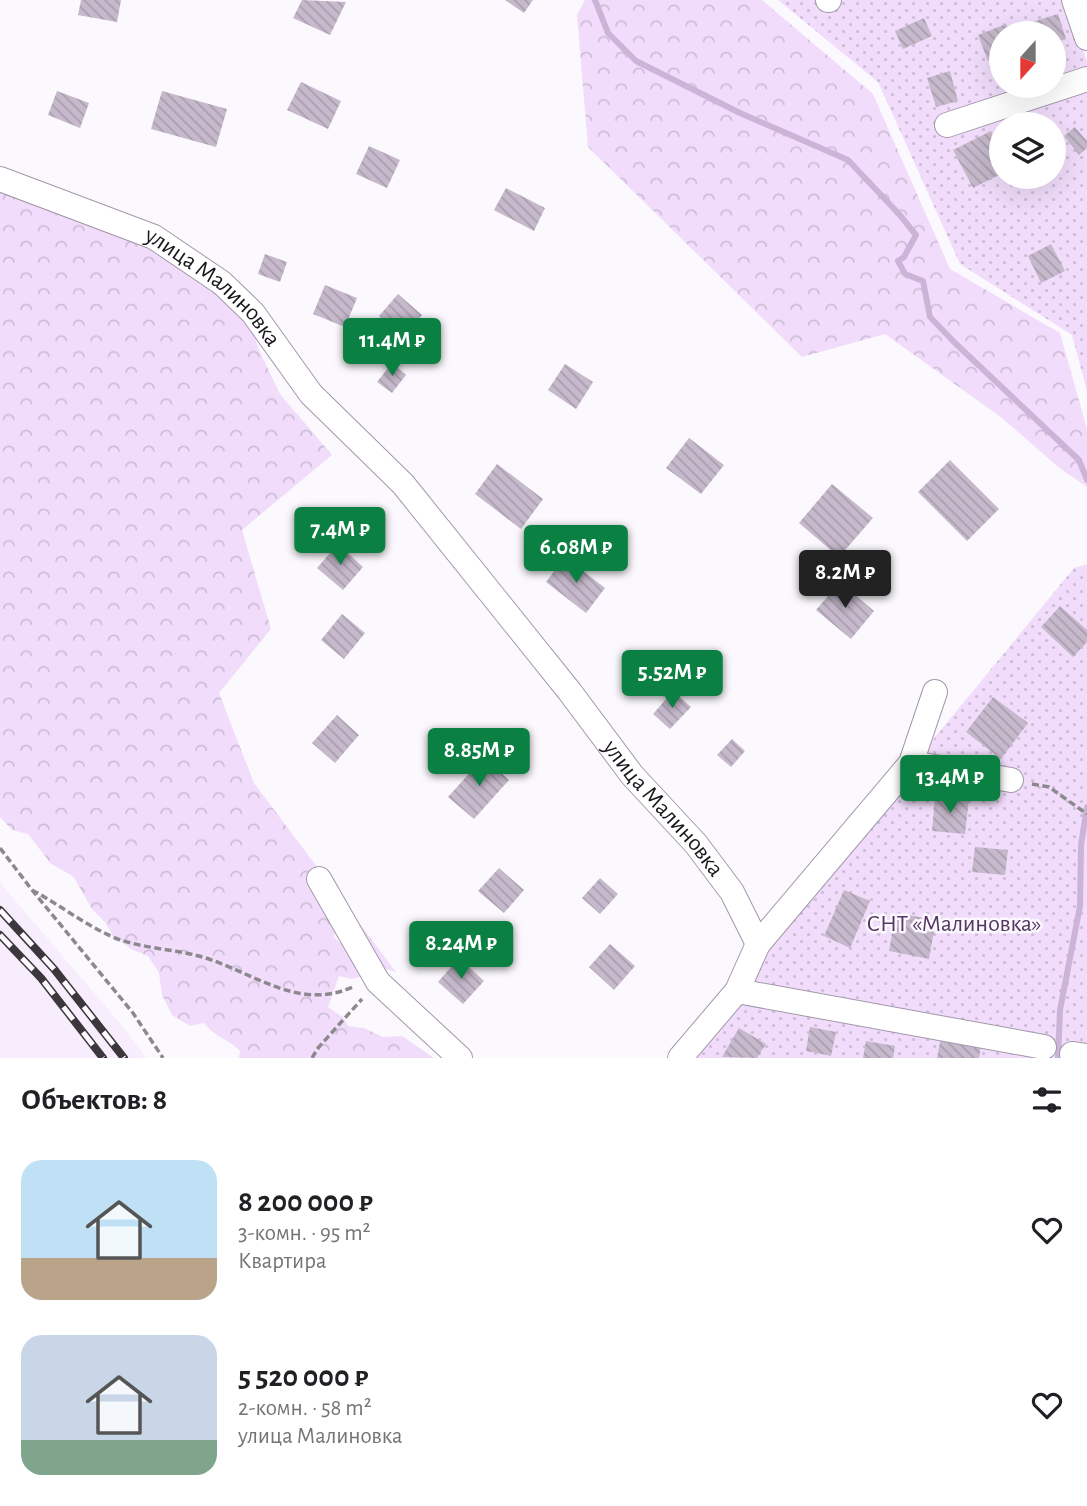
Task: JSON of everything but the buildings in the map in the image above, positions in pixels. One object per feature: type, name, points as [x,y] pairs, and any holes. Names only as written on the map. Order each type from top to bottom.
[{"type":"street","points":[[1074,0],[1087,38]]},
{"type":"street","points":[[947,125],[1087,79]]},
{"type":"street","name":"улица Малиновка","points":[[0,178],[154,237],[222,283],[253,313],[311,394],[403,484],[570,692],[632,775],[696,844],[732,892],[758,944]]},
{"type":"street","points":[[680,1058],[737,990],[758,944],[911,763],[935,692]]},
{"type":"street","points":[[911,763],[1011,780]]},
{"type":"street","points":[[319,879],[378,982],[460,1058]]},
{"type":"street","points":[[737,990],[1044,1047]]},
{"type":"path","points":[[1011,780],[1049,787],[1087,814]]},
{"type":"path","points":[[0,848],[133,1013],[163,1058]]},
{"type":"path","points":[[32,890],[81,922],[117,939],[202,957],[260,982],[308,996],[343,993],[354,986],[378,982]]},
{"type":"path","points":[[312,1058],[378,982]]},
{"type":"shaded area","points":[[0,883],[119,1022],[146,1058],[0,1058]]},
{"type":"green space","points":[[585,0],[762,0],[873,94],[950,269],[1060,333],[1087,429],[1087,487],[1058,467],[1002,418],[885,334],[802,357],[588,147],[577,15]]},
{"type":"green space","points":[[778,0],[1066,0],[1087,62],[1087,391],[1072,335],[960,264],[878,82]]},
{"type":"green space","points":[[0,179],[163,251],[236,310],[253,332],[280,394],[332,455],[242,530],[271,629],[219,693],[254,783],[396,972],[383,968],[336,923],[334,938],[347,948],[365,975],[352,979],[339,976],[328,1007],[344,1018],[348,1026],[364,1028],[383,1037],[402,1036],[434,1058],[239,1058],[240,1051],[204,1023],[190,1026],[172,1015],[162,995],[159,973],[148,956],[131,949],[113,936],[105,922],[92,909],[73,876],[51,864],[28,834],[12,830],[0,817]]},
{"type":"green space","name":"СНТ «Малиновка»","points":[[1087,564],[1087,1058],[696,1058],[779,927],[1074,568]]},
{"type":"waterway","points":[[595,0],[608,33],[636,61],[740,113],[848,160],[916,235],[904,257],[898,261],[905,274],[923,281],[930,317],[1079,460],[1087,480]]},
{"type":"waterway","points":[[1058,1058],[1060,1010],[1080,906],[1081,845],[1087,807]]},
{"type":"railway","points":[[0,910],[54,969],[124,1058]]},
{"type":"railway","points":[[0,935],[41,978],[103,1058]]}]
